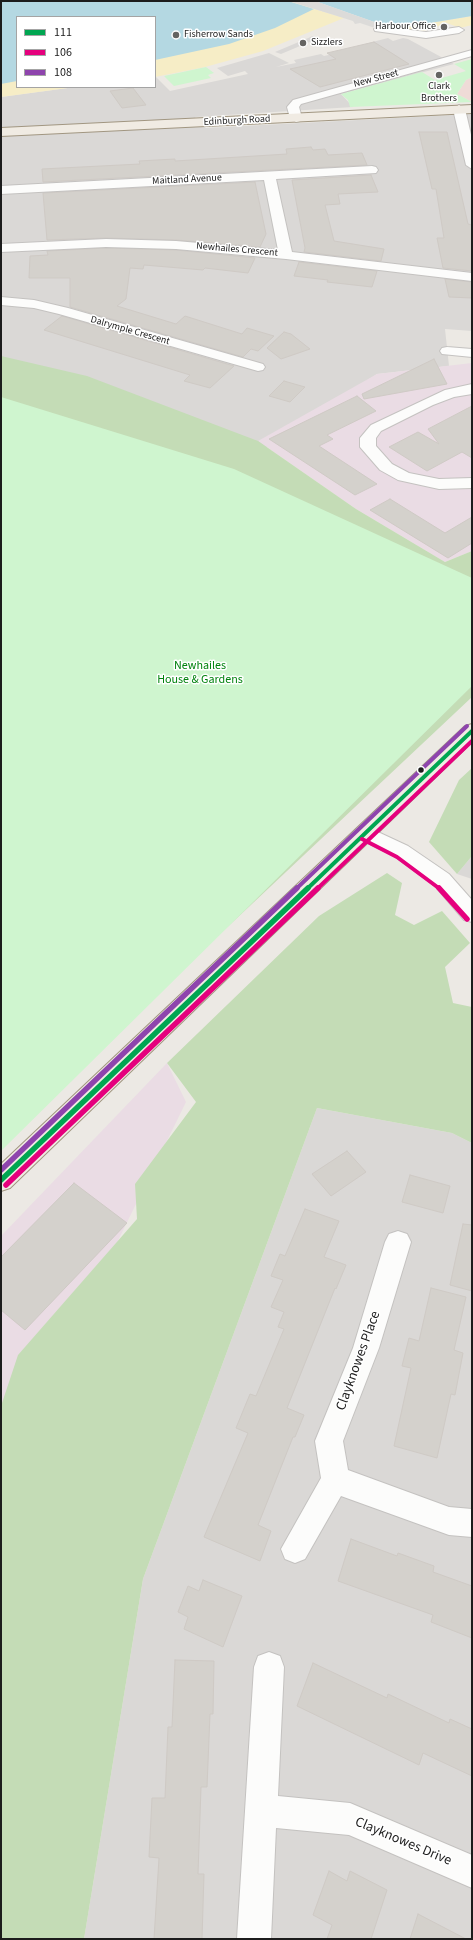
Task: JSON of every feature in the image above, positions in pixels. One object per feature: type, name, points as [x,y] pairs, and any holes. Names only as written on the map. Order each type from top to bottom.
[{"type":"main road","name":"Edinburgh Road","points":[[1,132],[472,108]]},
{"type":"main road","points":[[1,1180],[472,731]]},
{"type":"street","points":[[378,29],[426,35],[459,30]]},
{"type":"street","name":"New Street","points":[[296,118],[293,107],[298,102],[472,53]]},
{"type":"street","points":[[459,109],[472,165]]},
{"type":"street","name":"Maitland Avenue","points":[[1,190],[372,170]]},
{"type":"street","points":[[269,175],[286,255]]},
{"type":"street","name":"Newhailes Crescent","points":[[1,248],[138,243],[286,255],[472,277]]},
{"type":"street","name":"Dalrymple Crescent","points":[[1,301],[34,304],[63,311],[258,367]]},
{"type":"street","points":[[447,351],[472,353]]},
{"type":"street","points":[[472,390],[450,393],[428,402],[376,428],[368,438],[368,447],[386,467],[404,477],[439,484],[472,483]]},
{"type":"street","points":[[365,833],[401,851],[442,880],[472,914]]},
{"type":"street","name":"Clayknowes Place","points":[[335,1480],[330,1441],[366,1348],[398,1242]]},
{"type":"street","points":[[295,1549],[335,1480],[449,1521],[472,1523]]},
{"type":"street","points":[[254,1939],[270,1667]]},
{"type":"street","name":"Clayknowes Drive","points":[[261,1810],[350,1819],[472,1872]]},
{"type":"shaded area","points":[[313,36],[319,38],[281,54],[275,52]]},
{"type":"shaded area","points":[[388,38],[393,41],[403,38],[408,39],[454,64],[341,94],[353,107],[195,117],[206,128],[472,114],[472,331],[445,329],[449,366],[377,374],[234,469],[1,397],[1,97],[68,88],[156,88],[156,77],[170,91],[248,74],[245,71],[228,76],[217,68],[269,53],[289,63],[276,67],[296,63],[294,60],[321,54],[324,56],[360,48],[357,46]]},
{"type":"shaded area","points":[[472,77],[472,102],[457,94],[466,80]]},
{"type":"shaded area","points":[[472,363],[472,551],[445,562],[356,509],[258,441],[377,374]]},
{"type":"shaded area","points":[[472,856],[472,879],[457,874]]},
{"type":"shaded area","points":[[167,1063],[186,1102],[32,1416],[1,1553],[1,1236]]},
{"type":"shaded area","points":[[317,1108],[452,1133],[472,1143],[472,1939],[84,1939],[143,1579]]},
{"type":"green space","points":[[472,59],[472,77],[466,80],[457,94],[472,102],[350,107],[348,100],[341,94],[422,72],[435,80],[466,71],[454,64]]},
{"type":"green space","points":[[206,67],[214,73],[208,75],[211,78],[174,86],[164,76]]},
{"type":"green space","name":"Newhailes House & Gardens","points":[[1,356],[87,376],[258,441],[356,509],[445,562],[472,551],[472,697],[1,1140]]},
{"type":"green space","name":"Newhailes House & Gardens","points":[[1,397],[234,469],[472,578],[472,686],[1,1151]]},
{"type":"green space","points":[[472,768],[472,856],[457,874],[429,842],[459,780]]},
{"type":"green space","points":[[387,873],[402,883],[395,915],[414,925],[442,911],[470,943],[445,967],[453,1003],[472,1007],[472,1143],[452,1133],[317,1108],[143,1579],[84,1939],[1,1939],[1,1406],[18,1355],[137,1219],[135,1184],[196,1102],[167,1063],[319,916]]},
{"type":"sand","points":[[1,1],[288,1],[344,18],[263,51],[205,67],[156,77],[156,16],[16,16],[16,88],[68,88],[1,97]]},
{"type":"sand","points":[[472,16],[472,25],[460,28],[447,23],[421,32],[394,29]]},
{"type":"water","name":"Fisherrow Sands","points":[[1,1],[288,1],[314,9],[275,28],[229,44],[156,60],[156,16],[16,16],[16,81],[1,84]]},
{"type":"water","points":[[315,1],[472,1],[472,16],[394,29]]},
{"type":"pier","points":[[289,1],[315,1],[394,29],[375,28],[360,23],[355,24],[353,21]]},
{"type":"building","points":[[374,42],[409,64],[320,87],[290,69],[336,59],[327,53]]},
{"type":"building","points":[[133,88],[146,105],[122,108],[110,91]]},
{"type":"building","points":[[419,132],[447,132],[468,224],[472,225],[472,271],[443,268],[437,238],[444,238],[436,189],[432,189]]},
{"type":"building","points":[[311,147],[313,150],[325,149],[328,155],[362,153],[367,165],[43,182],[42,169],[140,164],[139,161],[175,159],[175,161],[287,154],[286,149]]},
{"type":"building","points":[[371,175],[378,192],[338,194],[340,204],[325,205],[334,241],[384,249],[381,261],[304,252],[305,248],[292,180]]},
{"type":"building","points":[[255,182],[266,234],[260,247],[176,240],[106,238],[47,240],[43,193]]},
{"type":"building","points":[[106,248],[176,250],[255,258],[248,273],[205,268],[203,270],[144,265],[143,269],[130,268],[126,299],[117,306],[176,324],[185,316],[242,334],[247,328],[274,336],[258,351],[251,349],[243,357],[70,307],[70,278],[29,278],[30,256],[48,255],[47,251]]},
{"type":"building","points":[[299,262],[377,271],[372,287],[327,282],[328,280],[294,276]]},
{"type":"building","points":[[445,279],[472,282],[472,298],[449,297]]},
{"type":"building","points":[[62,316],[234,366],[210,388],[184,381],[190,375],[44,330]]},
{"type":"building","points":[[284,332],[291,334],[310,349],[281,359],[267,348]]},
{"type":"building","points":[[434,359],[447,384],[364,399],[362,394]]},
{"type":"building","points":[[284,381],[305,387],[290,402],[269,396]]},
{"type":"building","points":[[357,396],[376,411],[327,435],[333,439],[319,446],[377,484],[355,495],[269,439]]},
{"type":"building","points":[[472,406],[472,458],[462,452],[427,471],[389,447],[418,432],[439,444],[428,429]]},
{"type":"building","points":[[390,499],[445,533],[472,517],[472,543],[448,558],[370,510]]},
{"type":"building","points":[[347,1151],[366,1172],[331,1196],[312,1174]]},
{"type":"building","points":[[410,1175],[450,1186],[443,1213],[402,1202]]},
{"type":"building","points":[[74,1183],[127,1223],[25,1330],[1,1310],[1,1257]]},
{"type":"building","points":[[305,1209],[339,1221],[324,1257],[346,1265],[336,1289],[335,1288],[287,1408],[304,1415],[295,1437],[293,1437],[258,1525],[271,1531],[260,1561],[204,1537],[248,1433],[236,1428],[250,1394],[256,1396],[284,1329],[278,1327],[284,1312],[271,1307],[283,1280],[271,1276],[280,1254],[285,1256]]},
{"type":"building","points":[[463,1224],[472,1225],[472,1291],[450,1285]]},
{"type":"building","points":[[431,1288],[466,1297],[454,1350],[463,1353],[455,1395],[451,1394],[437,1458],[394,1446],[411,1368],[402,1366],[409,1338],[419,1341]]},
{"type":"building","points":[[351,1539],[397,1556],[398,1553],[434,1566],[433,1572],[472,1586],[472,1638],[431,1622],[433,1615],[338,1581]]},
{"type":"building","points":[[203,1580],[242,1596],[223,1647],[184,1629],[188,1617],[178,1612],[188,1586],[199,1591]]},
{"type":"building","points":[[175,1660],[214,1661],[213,1714],[210,1714],[207,1787],[201,1787],[198,1874],[204,1874],[202,1939],[154,1939],[159,1858],[149,1857],[152,1798],[165,1798],[168,1727],[172,1727]]},
{"type":"building","points":[[313,1663],[387,1698],[388,1694],[449,1723],[450,1719],[472,1729],[472,1776],[423,1753],[419,1765],[297,1706]]},
{"type":"building","points":[[329,1871],[347,1881],[350,1871],[387,1890],[371,1939],[327,1939],[332,1925],[313,1915]]},
{"type":"building","points":[[418,1914],[466,1939],[410,1939]]},
{"type":"transit line","name":"108","points":[[1,1170],[467,726]]},
{"type":"transit line","name":"111","points":[[1,1180],[472,731]]},
{"type":"transit line","name":"106","points":[[6,1185],[472,741]]},
{"type":"transit line","name":"106","points":[[362,839],[397,857],[437,885],[467,919]]},
{"type":"place","name":"Harbour Office","points":[[444,27]]},
{"type":"place","name":"Fisherrow Sands","points":[[176,35]]},
{"type":"place","name":"Sizzlers","points":[[303,43]]},
{"type":"place","name":"Clark Brothers","points":[[439,75]]}]
